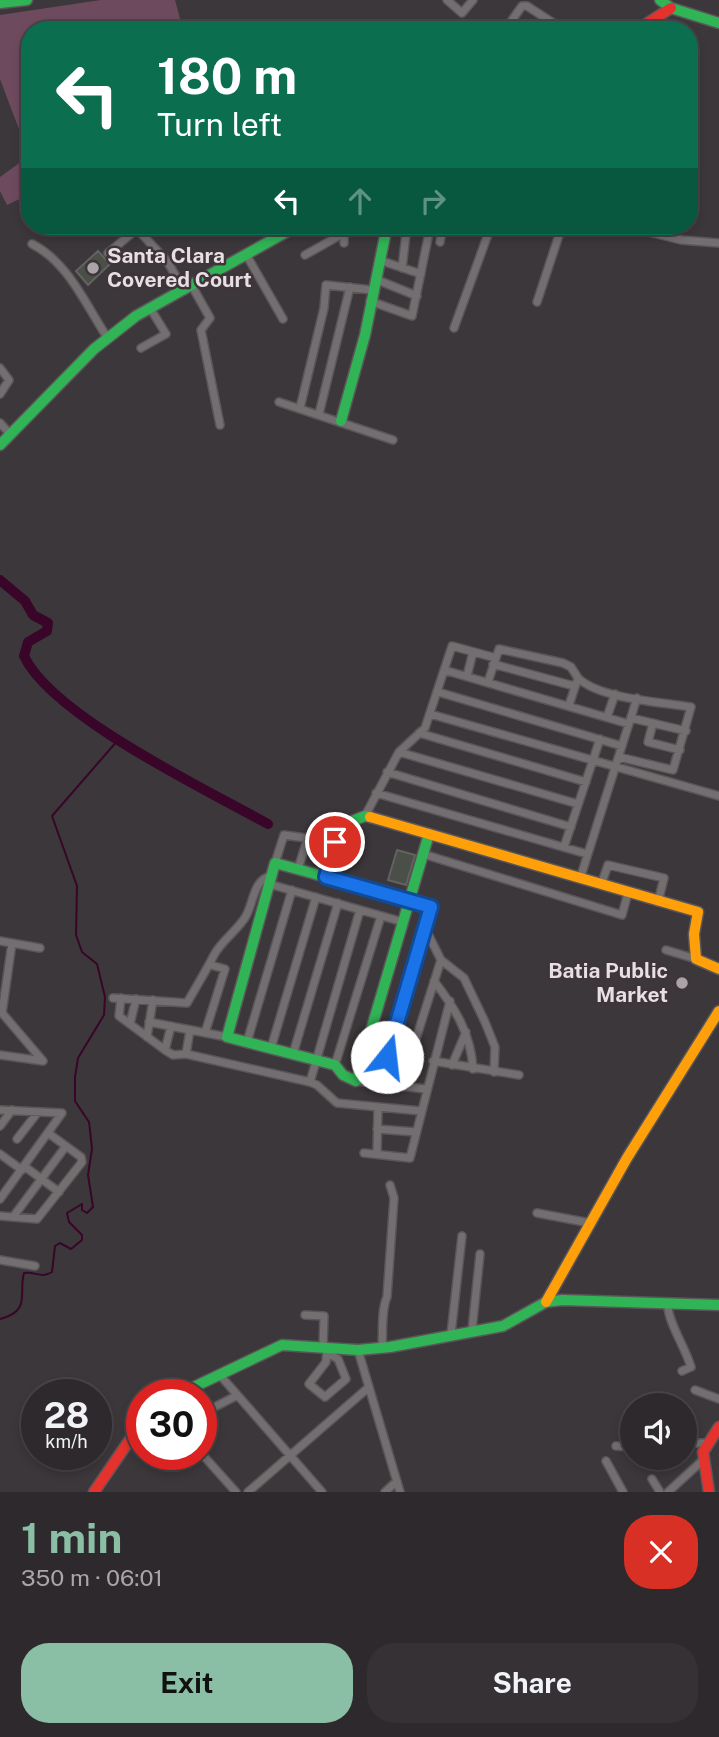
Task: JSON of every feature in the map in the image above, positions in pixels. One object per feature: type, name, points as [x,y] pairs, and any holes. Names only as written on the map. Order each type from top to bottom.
[{"type":"street","points":[[0,3],[27,0]]},
{"type":"street","points":[[447,0],[462,13],[473,0]]},
{"type":"street","points":[[660,0],[719,23]]},
{"type":"street","points":[[511,21],[522,6],[527,6],[550,21]]},
{"type":"street","points":[[652,21],[677,6]]},
{"type":"street","points":[[108,253],[129,235]]},
{"type":"street","points":[[146,235],[210,318],[201,330],[220,425]]},
{"type":"street","points":[[0,445],[107,337],[150,308],[282,235]]},
{"type":"street","points":[[305,256],[335,235]]},
{"type":"street","points":[[344,235],[344,243]]},
{"type":"street","points":[[341,421],[365,335],[385,235]]},
{"type":"street","points":[[402,268],[406,235]]},
{"type":"street","points":[[372,290],[412,316],[429,235]]},
{"type":"street","points":[[440,242],[441,235]]},
{"type":"street","points":[[454,328],[488,235]]},
{"type":"street","points":[[537,302],[559,235]]},
{"type":"street","points":[[661,235],[681,240],[719,243]]},
{"type":"street","points":[[32,244],[52,258],[69,278],[107,337]]},
{"type":"street","points":[[247,256],[283,318]]},
{"type":"street","points":[[379,260],[421,275]]},
{"type":"street","points":[[300,408],[324,308],[326,285],[418,296]]},
{"type":"street","points":[[319,414],[350,287]]},
{"type":"street","points":[[141,348],[166,334],[150,308]]},
{"type":"street","points":[[0,368],[9,380],[0,394]]},
{"type":"street","points":[[279,402],[393,440]]},
{"type":"street","points":[[0,423],[10,435]]},
{"type":"street","points":[[365,816],[399,752],[425,727],[452,646],[495,661],[615,694],[691,708],[673,770],[619,757]]},
{"type":"street","points":[[488,682],[499,649],[563,663],[571,667],[576,682],[569,705]]},
{"type":"street","points":[[467,676],[473,652]]},
{"type":"street","points":[[444,670],[607,717],[653,723],[686,731]]},
{"type":"street","points":[[438,692],[622,746]]},
{"type":"street","points":[[607,717],[615,694]]},
{"type":"street","points":[[580,878],[637,698]]},
{"type":"street","points":[[430,714],[719,796]]},
{"type":"street","points":[[653,723],[648,742],[680,750]]},
{"type":"street","points":[[419,733],[586,782]]},
{"type":"street","points":[[564,847],[600,739]]},
{"type":"street","points":[[399,752],[578,804]]},
{"type":"street","points":[[387,772],[570,827]]},
{"type":"street","points":[[376,793],[587,854]]},
{"type":"street","points":[[326,877],[342,825],[365,816],[698,912],[694,934],[696,959]]},
{"type":"street","points":[[356,1081],[429,834]]},
{"type":"street","points":[[227,1037],[284,835],[335,842]]},
{"type":"street","points":[[298,869],[308,837]]},
{"type":"street","points":[[423,854],[622,915],[628,893]]},
{"type":"street","points":[[275,863],[431,907],[380,1083]]},
{"type":"street","points":[[601,885],[608,865],[664,878],[658,902]]},
{"type":"street","points":[[403,922],[292,890],[270,880],[260,883],[246,917],[214,955],[211,965],[187,1003],[117,998],[119,1016],[173,1055],[186,1054],[310,1082],[337,1103],[421,1111]]},
{"type":"street","points":[[247,1042],[292,890]]},
{"type":"street","points":[[271,1048],[316,897]]},
{"type":"street","points":[[293,1054],[338,903]]},
{"type":"street","points":[[310,1082],[360,910]]},
{"type":"street","points":[[335,1065],[381,916]]},
{"type":"street","points":[[246,917],[260,919]]},
{"type":"street","points":[[424,926],[441,960],[464,978],[485,1021],[495,1047],[494,1072]]},
{"type":"street","points":[[0,941],[40,948]]},
{"type":"street","points":[[0,1055],[43,1061],[1,1017],[12,943]]},
{"type":"street","points":[[666,950],[719,969]]},
{"type":"street","points":[[401,1086],[441,960]]},
{"type":"street","points":[[205,1033],[225,969],[211,965]]},
{"type":"street","points":[[434,981],[450,1001],[466,1032],[472,1048],[473,1069]]},
{"type":"street","points":[[130,1024],[136,999]]},
{"type":"street","points":[[147,1037],[153,1000]]},
{"type":"street","points":[[364,1153],[410,1158],[450,1001]]},
{"type":"street","points":[[545,1302],[627,1158],[719,1012]]},
{"type":"street","points":[[149,1022],[227,1037],[335,1065],[343,1075],[356,1081],[426,1088]]},
{"type":"street","points":[[164,1050],[171,1026]]},
{"type":"street","points":[[186,1054],[190,1030]]},
{"type":"street","points":[[452,1065],[466,1032]]},
{"type":"street","points":[[433,1061],[519,1075]]},
{"type":"street","points":[[377,1154],[378,1107]]},
{"type":"street","points":[[0,1110],[62,1114],[0,1199]]},
{"type":"street","points":[[1,1126],[12,1110]]},
{"type":"street","points":[[17,1139],[38,1112]]},
{"type":"street","points":[[377,1129],[416,1132]]},
{"type":"street","points":[[0,1216],[37,1219],[83,1160],[48,1133]]},
{"type":"street","points":[[13,1217],[66,1146]]},
{"type":"street","points":[[2,1158],[23,1168],[59,1192]]},
{"type":"street","points":[[382,1348],[394,1198],[390,1185]]},
{"type":"street","points":[[537,1213],[590,1223]]},
{"type":"street","points":[[451,1334],[462,1236]]},
{"type":"street","points":[[472,1330],[480,1254]]},
{"type":"street","points":[[0,1260],[35,1266]]},
{"type":"street","points":[[210,1379],[282,1345],[358,1350],[382,1348],[503,1326],[545,1302],[562,1300],[719,1305]]},
{"type":"street","points":[[668,1304],[667,1311],[683,1343],[691,1367],[682,1370]]},
{"type":"street","points":[[305,1315],[324,1316],[326,1362],[309,1384],[324,1397],[346,1379],[338,1359],[326,1349]]},
{"type":"street","points":[[358,1350],[400,1492]]},
{"type":"street","points":[[219,1374],[322,1492]]},
{"type":"street","points":[[248,1492],[369,1387]]},
{"type":"street","points":[[695,1390],[719,1399]]},
{"type":"street","points":[[217,1406],[236,1396]]},
{"type":"street","points":[[706,1491],[703,1460],[706,1443],[719,1427]]},
{"type":"street","points":[[697,1443],[706,1443]]},
{"type":"street","points":[[94,1492],[126,1445]]},
{"type":"street","points":[[616,1446],[620,1446]]},
{"type":"street","points":[[668,1492],[703,1460]]},
{"type":"street","points":[[606,1461],[623,1492]]},
{"type":"street","points":[[216,1470],[236,1492]]},
{"type":"street","points":[[652,1479],[660,1492]]},
{"type":"street","points":[[385,1492],[397,1481]]},
{"type":"shaded area","points":[[101,0],[175,0],[181,21],[21,21],[21,135],[0,79],[0,15]]},
{"type":"shaded area","points":[[21,162],[21,198],[7,205],[0,191],[0,177]]},
{"type":"building","name":"Santa Clara Covered Court","points":[[98,251],[110,264],[88,285],[76,271]]},
{"type":"building","points":[[397,850],[415,855],[406,885],[388,880]]},
{"type":"waterway","points":[[0,580],[25,601],[33,615],[48,623],[47,631],[28,642],[24,656],[40,679],[65,703],[134,750],[268,824]]},
{"type":"waterway","points":[[0,1319],[10,1316],[20,1306],[24,1273],[45,1275],[52,1272],[55,1246],[60,1243],[71,1249],[82,1240],[82,1235],[69,1222],[67,1213],[82,1204],[82,1210],[87,1213],[93,1207],[88,1175],[92,1149],[89,1122],[75,1101],[75,1077],[78,1058],[104,1015],[105,997],[97,964],[82,952],[76,935],[77,886],[52,816],[118,740]]},
{"type":"traffic: fast","points":[[0,3],[27,0]]},
{"type":"traffic: fast","points":[[660,0],[671,8],[719,23]]},
{"type":"traffic: fast","points":[[0,445],[94,349],[136,316],[281,235]]},
{"type":"traffic: fast","points":[[341,421],[365,335],[385,235]]},
{"type":"traffic: fast","points":[[370,817],[365,816],[342,825],[326,877],[275,863],[227,1037],[335,1065],[343,1075],[356,1081],[429,834]]},
{"type":"traffic: fast","points":[[211,1379],[282,1345],[358,1350],[390,1347],[503,1326],[546,1302],[562,1300],[719,1305]]},
{"type":"traffic: slow","points":[[370,817],[698,912],[694,934],[696,959],[719,969]]},
{"type":"traffic: slow","points":[[546,1302],[627,1158],[719,1011]]},
{"type":"traffic: jam","points":[[651,21],[671,8]]},
{"type":"traffic: jam","points":[[709,1492],[703,1452],[719,1427]]},
{"type":"traffic: jam","points":[[94,1492],[126,1445]]},
{"type":"place","name":"Santa Clara Covered Court","points":[[93,268]]},
{"type":"place","name":"Batia Public Market","points":[[682,983]]},
{"type":"route","points":[[335,842],[326,877],[431,907],[387,1057]]}]
